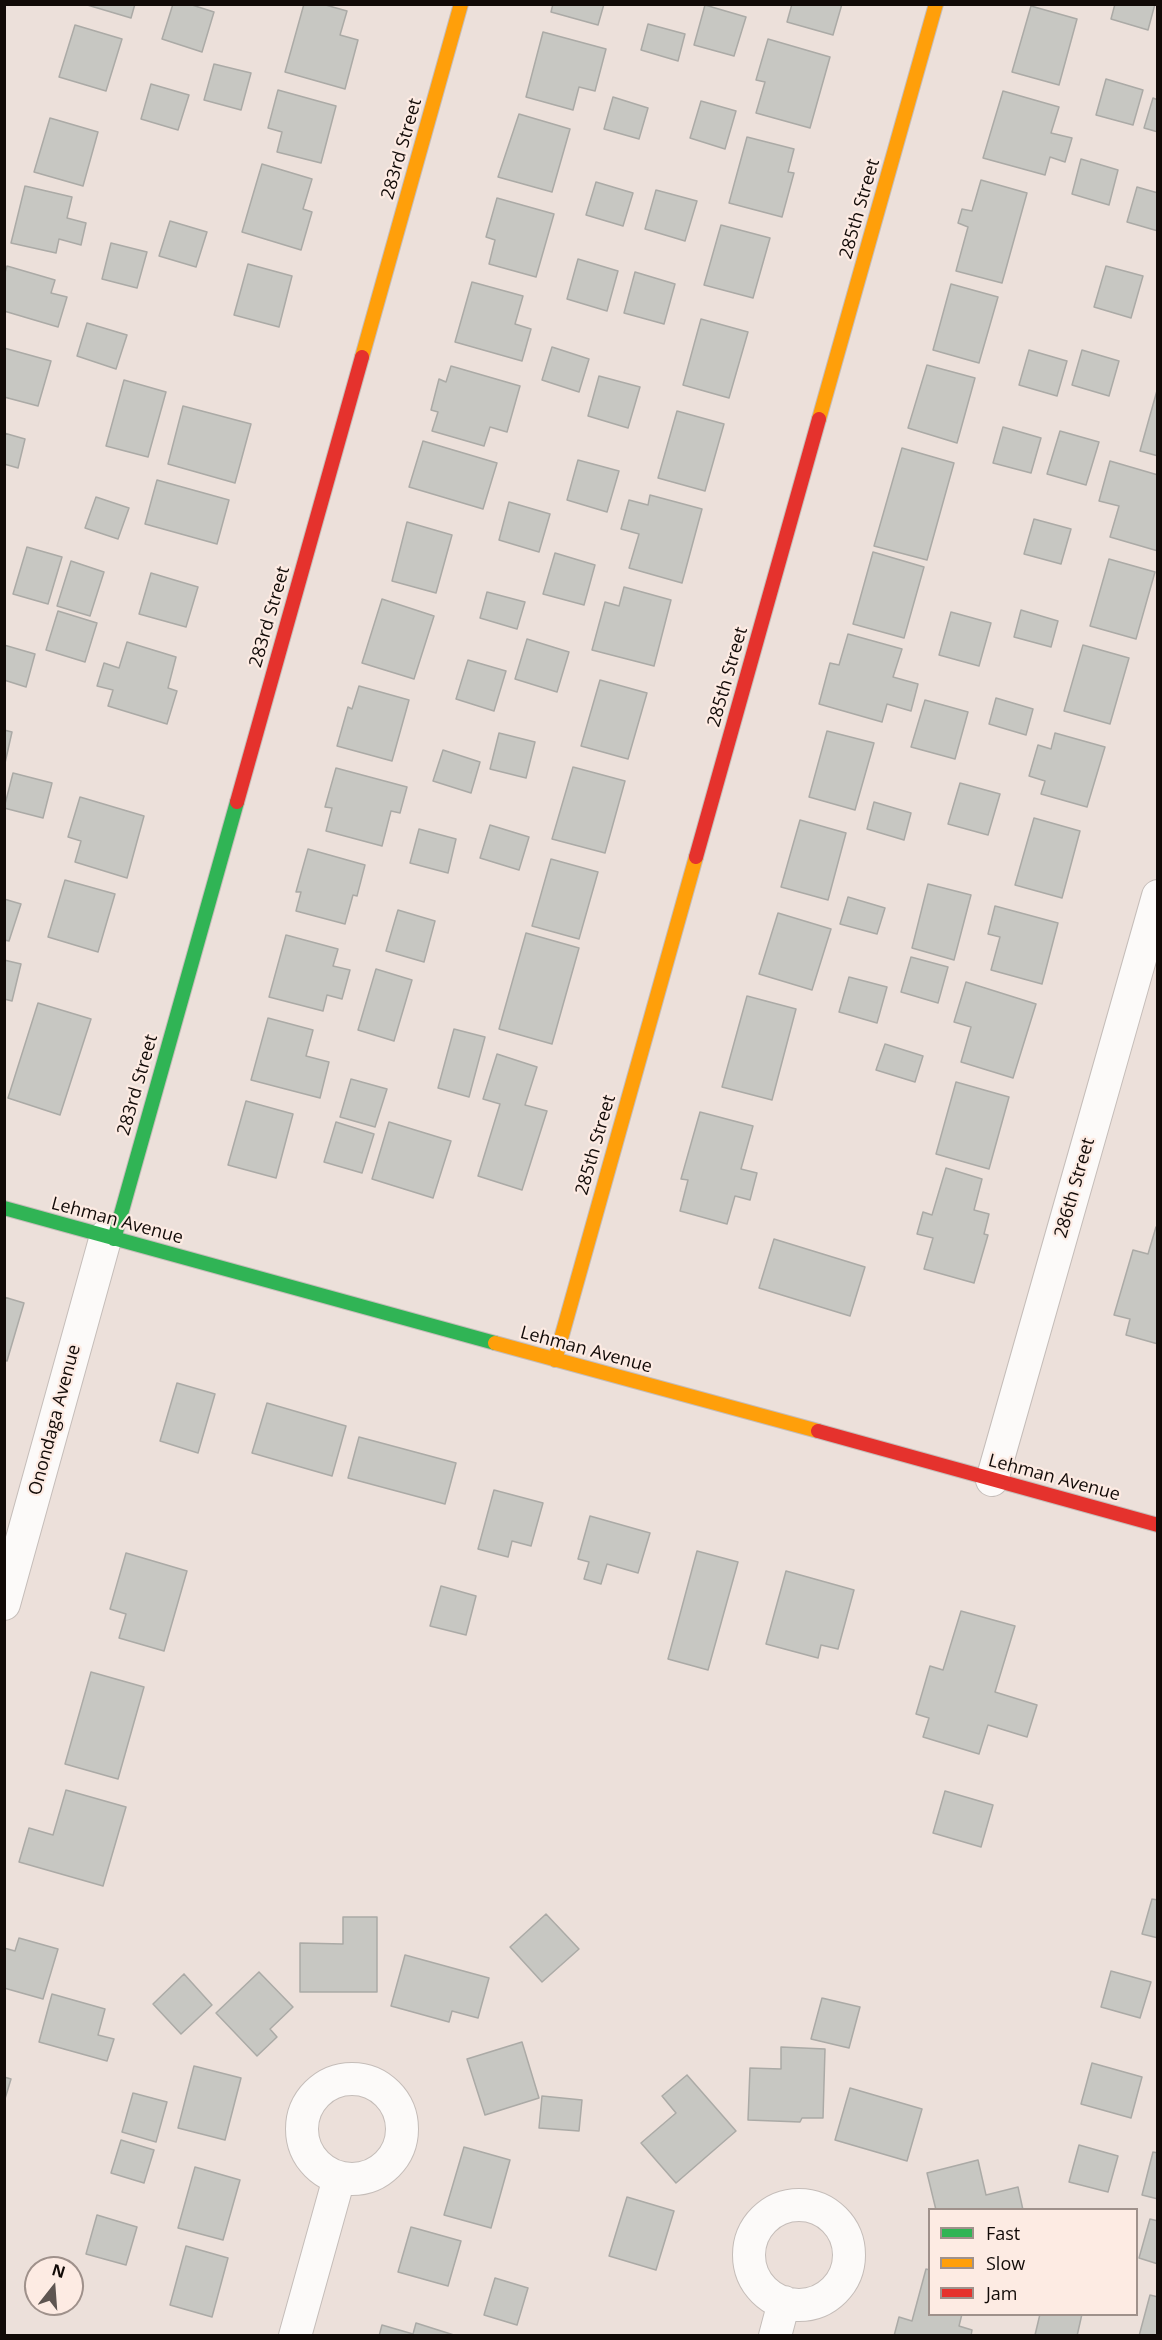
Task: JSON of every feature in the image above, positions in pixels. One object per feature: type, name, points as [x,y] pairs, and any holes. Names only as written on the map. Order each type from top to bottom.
[{"type":"street","name":"283rd Street","points":[[110,1238],[461,4]]},
{"type":"street","name":"285th Street","points":[[555,1360],[936,4]]},
{"type":"street","name":"286th Street","points":[[992,1480],[1158,896]]},
{"type":"street","name":"Lehman Avenue","points":[[4,1208],[1158,1525]]},
{"type":"street","name":"Onondaga Avenue","points":[[4,1604],[110,1238]]},
{"type":"street","points":[[295,2336],[339,2178]]},
{"type":"street","points":[[775,2336],[784,2302]]},
{"type":"building","points":[[84,4],[135,4],[131,18]]},
{"type":"building","points":[[173,4],[189,4],[214,12],[202,52],[162,39]]},
{"type":"building","points":[[304,4],[322,4],[347,11],[340,35],[358,40],[345,89],[285,72]]},
{"type":"building","points":[[553,4],[604,4],[598,25],[551,12]]},
{"type":"building","points":[[792,4],[842,4],[833,35],[787,22]]},
{"type":"building","points":[[1115,4],[1155,4],[1148,30],[1111,19]]},
{"type":"building","points":[[705,5],[746,17],[734,56],[694,45]]},
{"type":"building","points":[[1031,6],[1077,19],[1059,85],[1012,72]]},
{"type":"building","points":[[648,24],[685,34],[678,61],[641,50]]},
{"type":"building","points":[[75,25],[122,39],[106,91],[59,77]]},
{"type":"building","points":[[543,32],[606,49],[595,91],[579,87],[573,110],[526,97]]},
{"type":"building","points":[[768,39],[830,57],[810,128],[756,113],[765,82],[756,80]]},
{"type":"building","points":[[214,64],[251,73],[241,110],[204,100]]},
{"type":"building","points":[[1106,79],[1143,90],[1133,125],[1096,115]]},
{"type":"building","points":[[151,84],[189,95],[178,130],[141,119]]},
{"type":"building","points":[[278,90],[336,106],[321,163],[277,152],[282,132],[268,128]]},
{"type":"building","points":[[1003,91],[1059,107],[1051,133],[1072,138],[1065,162],[1050,157],[1045,175],[983,158]]},
{"type":"building","points":[[613,97],[648,108],[639,139],[604,129]]},
{"type":"building","points":[[1153,98],[1158,100],[1158,132],[1144,128]]},
{"type":"building","points":[[701,101],[736,111],[725,149],[690,138]]},
{"type":"building","points":[[519,114],[570,129],[552,192],[498,177]]},
{"type":"building","points":[[50,118],[98,132],[83,186],[34,172]]},
{"type":"building","points":[[747,137],[794,149],[788,172],[794,173],[782,217],[729,203]]},
{"type":"building","points":[[1081,159],[1118,170],[1109,205],[1072,194]]},
{"type":"building","points":[[262,164],[312,179],[303,209],[312,212],[301,250],[242,232]]},
{"type":"building","points":[[981,180],[1027,193],[1002,283],[956,271],[968,227],[958,223],[962,209],[972,211]]},
{"type":"building","points":[[596,182],[633,193],[623,226],[586,215]]},
{"type":"building","points":[[25,186],[72,197],[67,218],[86,223],[81,245],[59,239],[56,253],[11,243]]},
{"type":"building","points":[[1137,187],[1158,193],[1158,231],[1127,222]]},
{"type":"building","points":[[656,190],[697,201],[685,241],[645,229]]},
{"type":"building","points":[[497,198],[554,214],[536,277],[489,264],[495,240],[486,237]]},
{"type":"building","points":[[170,221],[207,232],[196,267],[159,256]]},
{"type":"building","points":[[721,225],[770,238],[753,298],[704,285]]},
{"type":"building","points":[[111,243],[147,252],[137,288],[102,279]]},
{"type":"building","points":[[578,259],[618,271],[607,311],[567,299]]},
{"type":"building","points":[[248,264],[292,276],[279,327],[234,315]]},
{"type":"building","points":[[7,266],[55,280],[51,293],[67,297],[58,327],[4,311],[4,276]]},
{"type":"building","points":[[1106,266],[1143,276],[1131,318],[1094,307]]},
{"type":"building","points":[[635,272],[675,284],[664,324],[624,313]]},
{"type":"building","points":[[472,282],[523,296],[515,324],[531,329],[522,361],[455,342]]},
{"type":"building","points":[[951,284],[998,297],[979,363],[933,350]]},
{"type":"building","points":[[701,319],[748,332],[729,398],[683,385]]},
{"type":"building","points":[[87,323],[127,335],[116,369],[77,356]]},
{"type":"building","points":[[552,347],[589,359],[579,392],[542,380]]},
{"type":"building","points":[[4,348],[51,361],[38,406],[4,397]]},
{"type":"building","points":[[1029,350],[1067,361],[1057,396],[1019,385]]},
{"type":"building","points":[[1082,350],[1119,361],[1109,396],[1072,385]]},
{"type":"building","points":[[927,365],[975,378],[957,443],[908,428]]},
{"type":"building","points":[[451,366],[520,386],[507,432],[490,427],[484,446],[432,431],[438,412],[431,410],[439,379],[446,382]]},
{"type":"building","points":[[599,376],[640,387],[628,428],[588,416]]},
{"type":"building","points":[[124,380],[166,392],[148,457],[106,446]]},
{"type":"building","points":[[1158,387],[1158,456],[1140,451]]},
{"type":"building","points":[[183,406],[251,424],[235,483],[168,464]]},
{"type":"building","points":[[677,411],[724,424],[705,491],[658,478]]},
{"type":"building","points":[[1003,427],[1041,438],[1031,473],[993,463]]},
{"type":"building","points":[[1060,431],[1099,442],[1086,485],[1047,474]]},
{"type":"building","points":[[4,433],[25,439],[18,468],[4,464]]},
{"type":"building","points":[[423,441],[497,463],[483,509],[409,487]]},
{"type":"building","points":[[902,448],[954,463],[927,560],[874,546]]},
{"type":"building","points":[[578,460],[619,471],[607,512],[567,500]]},
{"type":"building","points":[[1110,461],[1158,475],[1158,551],[1110,537],[1119,506],[1099,501]]},
{"type":"building","points":[[157,480],[229,500],[217,544],[145,524]]},
{"type":"building","points":[[650,495],[702,509],[682,583],[629,568],[639,534],[621,529],[629,500],[648,505]]},
{"type":"building","points":[[96,497],[129,508],[118,539],[85,528]]},
{"type":"building","points":[[509,502],[550,514],[539,552],[499,540]]},
{"type":"building","points":[[1034,519],[1071,529],[1061,564],[1024,554]]},
{"type":"building","points":[[407,522],[452,535],[436,593],[392,581]]},
{"type":"building","points":[[27,547],[62,557],[48,604],[13,594]]},
{"type":"building","points":[[873,552],[924,567],[904,638],[853,624]]},
{"type":"building","points":[[555,553],[595,565],[584,605],[543,594]]},
{"type":"building","points":[[1109,559],[1155,572],[1136,639],[1090,626]]},
{"type":"building","points":[[71,561],[104,572],[90,616],[57,606]]},
{"type":"building","points":[[151,573],[198,587],[186,627],[139,614]]},
{"type":"building","points":[[624,587],[671,600],[654,666],[592,650],[605,602],[619,606]]},
{"type":"building","points":[[487,592],[525,602],[517,629],[480,618]]},
{"type":"building","points":[[382,599],[434,616],[414,679],[362,663]]},
{"type":"building","points":[[1021,610],[1058,621],[1051,647],[1014,637]]},
{"type":"building","points":[[58,611],[97,623],[85,662],[46,650]]},
{"type":"building","points":[[951,612],[991,623],[979,666],[939,655]]},
{"type":"building","points":[[848,634],[902,649],[893,677],[918,684],[911,711],[887,704],[882,722],[819,704],[830,663],[839,665]]},
{"type":"building","points":[[527,639],[569,652],[557,692],[515,679]]},
{"type":"building","points":[[127,642],[176,657],[168,688],[177,691],[167,724],[108,706],[113,690],[97,686],[104,663],[119,668]]},
{"type":"building","points":[[4,645],[35,654],[26,687],[4,680]]},
{"type":"building","points":[[1083,645],[1129,658],[1110,724],[1064,711]]},
{"type":"building","points":[[468,660],[506,671],[494,711],[456,699]]},
{"type":"building","points":[[600,680],[647,693],[628,759],[581,746]]},
{"type":"building","points":[[359,686],[409,700],[392,761],[337,746],[348,707],[352,709]]},
{"type":"building","points":[[996,698],[1033,709],[1026,735],[989,724]]},
{"type":"building","points":[[925,700],[968,712],[955,759],[911,747]]},
{"type":"building","points":[[4,730],[12,732],[5,763],[4,763]]},
{"type":"building","points":[[827,731],[874,743],[855,810],[809,797]]},
{"type":"building","points":[[499,733],[535,742],[526,778],[490,769]]},
{"type":"building","points":[[1055,733],[1105,747],[1087,807],[1041,794],[1045,781],[1029,776],[1038,745],[1051,749]]},
{"type":"building","points":[[443,750],[480,762],[471,793],[433,781]]},
{"type":"building","points":[[573,767],[625,781],[605,853],[552,839]]},
{"type":"building","points":[[336,768],[407,787],[400,813],[391,811],[382,846],[326,831],[332,808],[325,807]]},
{"type":"building","points":[[13,773],[52,783],[43,818],[4,808]]},
{"type":"building","points":[[960,783],[1000,794],[988,835],[948,824]]},
{"type":"building","points":[[80,797],[144,816],[127,878],[75,862],[81,841],[68,837]]},
{"type":"building","points":[[874,802],[911,813],[904,840],[867,829]]},
{"type":"building","points":[[1034,818],[1080,831],[1062,898],[1015,885]]},
{"type":"building","points":[[800,820],[846,833],[828,900],[781,887]]},
{"type":"building","points":[[490,825],[529,837],[519,870],[480,858]]},
{"type":"building","points":[[419,829],[456,839],[448,873],[410,863]]},
{"type":"building","points":[[308,849],[365,865],[357,896],[353,895],[345,924],[296,911],[301,892],[296,892]]},
{"type":"building","points":[[551,859],[598,872],[579,939],[532,926]]},
{"type":"building","points":[[65,880],[115,894],[98,952],[48,937]]},
{"type":"building","points":[[928,884],[971,895],[954,960],[912,948]]},
{"type":"building","points":[[848,897],[885,908],[877,934],[840,924]]},
{"type":"building","points":[[4,899],[21,904],[9,941],[4,940]]},
{"type":"building","points":[[995,906],[1058,923],[1042,984],[991,970],[1000,937],[988,934]]},
{"type":"building","points":[[398,910],[435,921],[424,962],[386,951]]},
{"type":"building","points":[[778,913],[831,929],[812,990],[759,974]]},
{"type":"building","points":[[526,933],[579,948],[552,1044],[499,1029]]},
{"type":"building","points":[[286,935],[338,949],[333,966],[350,970],[342,999],[327,995],[323,1011],[269,997]]},
{"type":"building","points":[[911,957],[948,967],[938,1003],[901,992]]},
{"type":"building","points":[[4,960],[21,964],[12,1001],[4,999]]},
{"type":"building","points":[[376,969],[412,980],[394,1041],[358,1030]]},
{"type":"building","points":[[849,977],[887,987],[877,1023],[839,1012]]},
{"type":"building","points":[[966,982],[1036,1004],[1013,1078],[961,1062],[971,1027],[954,1022]]},
{"type":"building","points":[[747,996],[796,1009],[772,1100],[722,1087]]},
{"type":"building","points":[[38,1003],[91,1019],[60,1115],[8,1098]]},
{"type":"building","points":[[268,1018],[313,1030],[306,1056],[329,1062],[320,1098],[251,1080]]},
{"type":"building","points":[[454,1029],[485,1037],[469,1097],[438,1088]]},
{"type":"building","points":[[885,1044],[923,1056],[915,1082],[876,1070]]},
{"type":"building","points":[[497,1054],[537,1067],[525,1105],[547,1111],[522,1190],[478,1176],[500,1104],[483,1099]]},
{"type":"building","points":[[351,1079],[387,1089],[375,1127],[340,1117]]},
{"type":"building","points":[[956,1082],[1009,1097],[989,1169],[936,1154]]},
{"type":"building","points":[[246,1101],[293,1114],[276,1178],[228,1165]]},
{"type":"building","points":[[700,1112],[753,1126],[741,1169],[757,1173],[750,1200],[735,1196],[727,1224],[680,1211],[688,1180],[681,1179]]},
{"type":"building","points":[[336,1122],[374,1134],[362,1173],[324,1162]]},
{"type":"building","points":[[389,1122],[451,1141],[433,1198],[372,1179]]},
{"type":"building","points":[[946,1168],[982,1179],[974,1210],[989,1214],[984,1234],[988,1235],[974,1283],[924,1269],[933,1238],[917,1234],[923,1212],[932,1215]]},
{"type":"building","points":[[1156,1227],[1158,1228],[1158,1344],[1126,1335],[1130,1319],[1114,1315],[1133,1250],[1148,1254]]},
{"type":"building","points":[[774,1239],[865,1267],[850,1316],[759,1288]]},
{"type":"building","points":[[4,1297],[24,1303],[7,1361],[4,1360]]},
{"type":"building","points":[[177,1383],[215,1394],[198,1453],[160,1441]]},
{"type":"building","points":[[267,1403],[346,1426],[332,1476],[252,1453]]},
{"type":"building","points":[[359,1437],[456,1463],[445,1504],[348,1478]]},
{"type":"building","points":[[494,1490],[543,1503],[531,1546],[512,1541],[508,1557],[478,1549]]},
{"type":"building","points":[[590,1516],[650,1533],[638,1573],[607,1564],[601,1584],[584,1579],[589,1562],[578,1559]]},
{"type":"building","points":[[697,1551],[738,1562],[708,1670],[668,1659]]},
{"type":"building","points":[[126,1553],[187,1571],[164,1651],[119,1638],[126,1614],[110,1609]]},
{"type":"building","points":[[786,1571],[854,1590],[838,1649],[821,1645],[818,1658],[766,1644]]},
{"type":"building","points":[[441,1586],[476,1596],[466,1635],[430,1626]]},
{"type":"building","points":[[961,1611],[1015,1626],[995,1692],[1037,1705],[1027,1737],[988,1725],[979,1754],[923,1737],[929,1718],[916,1714],[930,1666],[943,1670]]},
{"type":"building","points":[[91,1672],[144,1687],[118,1779],[65,1764]]},
{"type":"building","points":[[66,1790],[126,1807],[103,1886],[19,1862],[29,1828],[53,1835]]},
{"type":"building","points":[[945,1791],[993,1805],[981,1847],[933,1833]]},
{"type":"building","points":[[1152,1899],[1158,1900],[1158,1938],[1142,1934]]},
{"type":"building","points":[[546,1914],[579,1949],[542,1982],[510,1947]]},
{"type":"building","points":[[343,1917],[377,1917],[377,1992],[300,1992],[300,1943],[343,1944]]},
{"type":"building","points":[[19,1938],[58,1949],[43,1999],[4,1988],[4,1948],[15,1951]]},
{"type":"building","points":[[405,1955],[489,1978],[478,2018],[452,2011],[449,2022],[391,2006]]},
{"type":"building","points":[[1111,1971],[1151,1982],[1140,2018],[1101,2007]]},
{"type":"building","points":[[259,1972],[293,2007],[270,2029],[277,2037],[257,2056],[216,2013]]},
{"type":"building","points":[[184,1974],[212,2005],[181,2034],[153,2004]]},
{"type":"building","points":[[52,1994],[105,2009],[98,2035],[114,2039],[107,2061],[39,2042]]},
{"type":"building","points":[[822,1998],[860,2007],[849,2048],[811,2039]]},
{"type":"building","points":[[522,2042],[539,2098],[485,2115],[467,2059]]},
{"type":"building","points":[[781,2047],[825,2049],[823,2118],[802,2118],[800,2122],[748,2120],[750,2068],[781,2069]]},
{"type":"building","points":[[1092,2063],[1142,2077],[1131,2118],[1081,2104]]},
{"type":"building","points":[[194,2066],[241,2078],[225,2140],[178,2128]]},
{"type":"building","points":[[687,2075],[736,2131],[676,2183],[641,2143],[676,2113],[662,2096]]},
{"type":"building","points":[[4,2077],[11,2079],[4,2102]]},
{"type":"building","points":[[850,2088],[922,2109],[907,2161],[835,2140]]},
{"type":"building","points":[[133,2093],[167,2102],[156,2142],[122,2132]]},
{"type":"building","points":[[542,2096],[582,2100],[579,2131],[539,2128]]},
{"type":"building","points":[[121,2140],[154,2150],[144,2183],[111,2173]]},
{"type":"building","points":[[1079,2145],[1118,2156],[1108,2192],[1069,2182]]},
{"type":"building","points":[[464,2147],[510,2160],[491,2228],[444,2215]]},
{"type":"building","points":[[1153,2152],[1158,2153],[1158,2199],[1142,2195]]},
{"type":"building","points":[[978,2160],[986,2195],[1018,2187],[1023,2208],[936,2208],[927,2173]]},
{"type":"building","points":[[195,2167],[240,2180],[223,2240],[178,2228]]},
{"type":"building","points":[[627,2197],[674,2211],[656,2270],[609,2256]]},
{"type":"building","points":[[97,2215],[137,2227],[126,2265],[86,2254]]},
{"type":"building","points":[[1150,2219],[1158,2221],[1158,2264],[1139,2258]]},
{"type":"building","points":[[411,2227],[461,2241],[448,2286],[398,2272]]},
{"type":"building","points":[[186,2246],[228,2258],[212,2317],[170,2305]]},
{"type":"building","points":[[926,2269],[928,2270],[928,2316],[962,2316],[959,2326],[972,2330],[971,2336],[894,2336],[899,2317],[912,2321]]},
{"type":"building","points":[[495,2278],[528,2288],[517,2325],[484,2315]]},
{"type":"building","points":[[1150,2295],[1158,2297],[1158,2336],[1139,2336]]},
{"type":"building","points":[[1040,2316],[1082,2316],[1077,2336],[1035,2335]]},
{"type":"building","points":[[416,2323],[457,2336],[379,2336],[382,2325],[413,2334]]},
{"type":"traffic: fast","points":[[114,1239],[237,802]]},
{"type":"traffic: fast","points":[[4,1208],[495,1343]]},
{"type":"traffic: slow","points":[[362,357],[461,4]]},
{"type":"traffic: slow","points":[[819,419],[936,4]]},
{"type":"traffic: slow","points":[[555,1360],[696,857]]},
{"type":"traffic: slow","points":[[495,1343],[818,1431]]},
{"type":"traffic: jam","points":[[237,802],[362,357]]},
{"type":"traffic: jam","points":[[696,857],[819,419]]},
{"type":"traffic: jam","points":[[818,1431],[1158,1525]]}]
